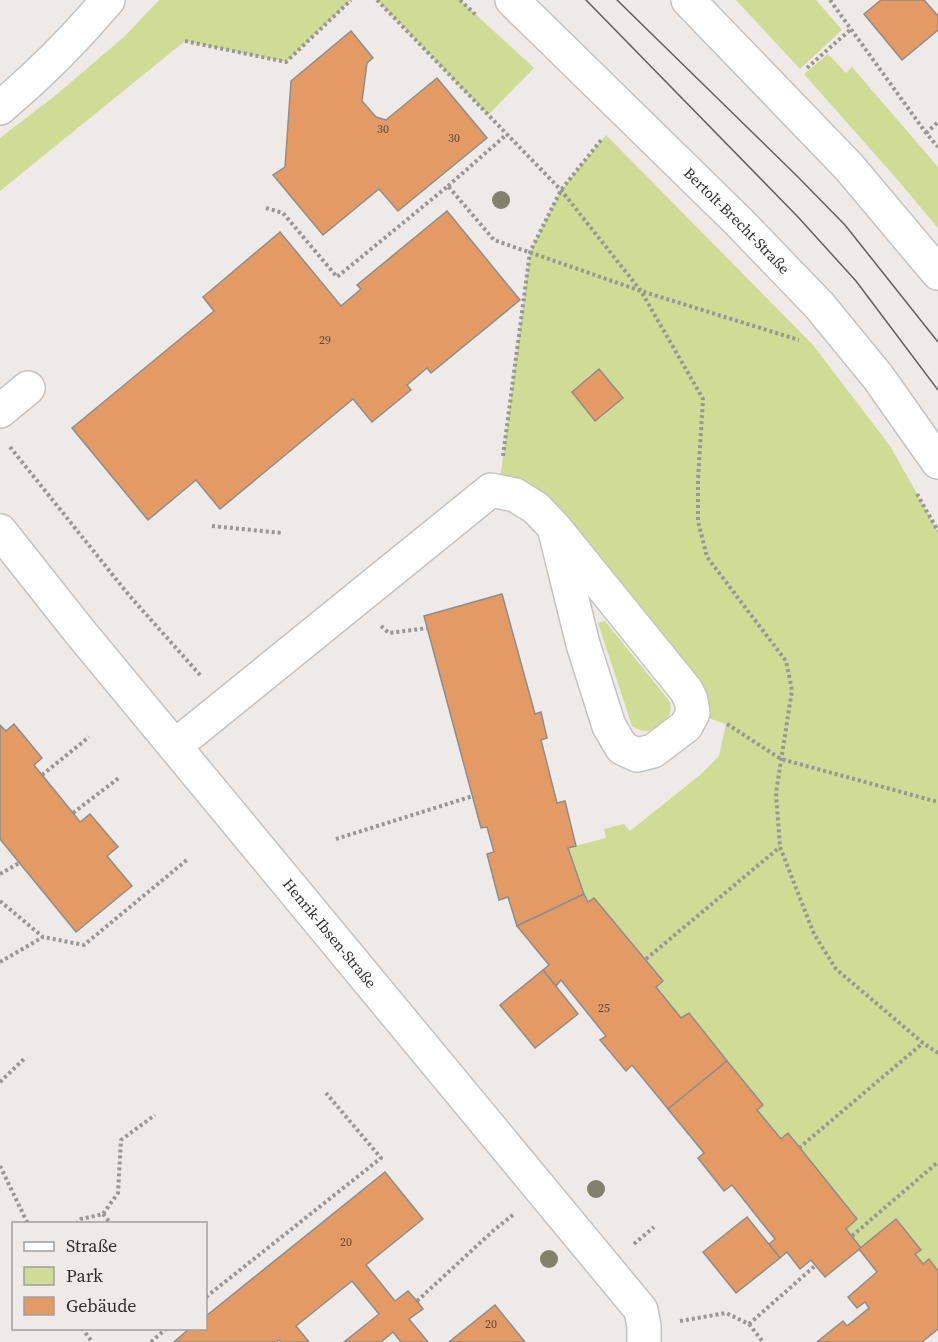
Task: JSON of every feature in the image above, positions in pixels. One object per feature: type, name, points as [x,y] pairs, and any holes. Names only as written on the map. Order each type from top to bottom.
[{"type":"street","points":[[0,108],[20,92],[83,29],[108,0]]},
{"type":"street","name":"Bertolt-Brecht-Straße","points":[[512,0],[739,222],[819,305],[878,377],[938,462]]},
{"type":"street","points":[[688,0],[849,167],[938,273]]},
{"type":"street","points":[[0,411],[28,388]]},
{"type":"street","points":[[174,746],[491,490],[515,495],[536,508],[554,527],[686,690],[691,700],[693,713],[686,726],[653,751],[637,755],[622,748],[609,726],[586,654],[554,527]]},
{"type":"street","name":"Henrik-Ibsen-Straße","points":[[0,531],[80,632],[641,1310],[644,1334]]},
{"type":"path","points":[[185,41],[286,62],[351,0]]},
{"type":"path","points":[[377,0],[561,190],[641,291],[703,399],[698,479],[699,521],[707,557],[786,661],[792,690],[776,793],[780,847],[814,934],[836,969],[923,1043],[938,1053]]},
{"type":"path","points":[[830,0],[938,147]]},
{"type":"path","points":[[800,74],[851,29]]},
{"type":"path","points":[[926,133],[938,122]]},
{"type":"path","points":[[266,208],[283,213],[338,277],[506,135]]},
{"type":"path","points":[[491,490],[501,472],[530,252],[561,190],[606,135]]},
{"type":"path","points":[[448,186],[494,240],[641,291],[802,341]]},
{"type":"path","points":[[10,447],[128,594],[225,705]]},
{"type":"path","points":[[212,526],[282,533]]},
{"type":"path","points":[[693,713],[726,724],[782,759],[938,802]]},
{"type":"path","points":[[42,775],[88,737]]},
{"type":"path","points":[[73,813],[120,777]]},
{"type":"path","points":[[336,840],[473,796]]},
{"type":"path","points":[[646,959],[780,847]]},
{"type":"path","points":[[0,901],[43,937],[84,945],[188,859]]},
{"type":"path","points":[[0,874],[19,863]]},
{"type":"path","points":[[0,962],[43,937]]},
{"type":"path","points":[[799,1148],[923,1043]]},
{"type":"path","points":[[0,1082],[26,1057]]},
{"type":"path","points":[[207,1297],[381,1158],[326,1093]]},
{"type":"path","points":[[78,1222],[81,1219],[103,1214],[118,1193],[121,1140],[155,1115]]},
{"type":"path","points":[[852,1236],[938,1162]]},
{"type":"path","points":[[0,1166],[27,1222]]},
{"type":"path","points":[[417,1301],[494,1230],[542,1191]]},
{"type":"path","points":[[103,1214],[109,1222]]},
{"type":"path","points":[[749,1324],[816,1265]]},
{"type":"path","points":[[644,1334],[726,1313],[749,1324],[763,1342]]},
{"type":"path","points":[[83,1330],[92,1342]]},
{"type":"path","points":[[151,1342],[166,1330]]},
{"type":"green space","points":[[159,0],[351,0],[286,62],[185,41],[0,191],[0,138],[56,95],[125,36]]},
{"type":"green space","points":[[377,0],[460,0],[534,68],[488,115]]},
{"type":"green space","points":[[736,0],[816,0],[842,30],[800,69]]},
{"type":"green space","points":[[828,54],[846,73],[852,67],[938,167],[938,228],[804,74]]},
{"type":"green space","points":[[606,135],[813,345],[890,446],[938,531],[938,1271],[929,1259],[923,1264],[915,1254],[920,1250],[896,1219],[861,1248],[846,1229],[857,1219],[854,1214],[788,1134],[781,1139],[757,1110],[763,1105],[689,1013],[681,1018],[656,987],[663,980],[594,898],[588,902],[568,848],[606,838],[604,829],[624,824],[630,831],[700,775],[719,756],[726,724],[693,713],[554,527],[491,490],[501,472],[530,252],[561,190]]},
{"type":"green space","points":[[605,621],[670,702],[668,718],[656,729],[643,731],[632,726],[598,623]]},
{"type":"building","points":[[881,0],[924,0],[938,16],[938,30],[902,60],[864,14]]},
{"type":"building","points":[[351,31],[373,58],[367,63],[362,101],[376,117],[386,120],[437,78],[487,138],[398,211],[379,189],[323,235],[273,175],[285,167],[291,81]]},
{"type":"building","points":[[447,211],[520,300],[431,373],[427,368],[407,385],[411,390],[372,422],[353,399],[220,509],[196,480],[148,520],[72,428],[214,311],[203,297],[280,232],[341,306],[361,289],[357,285]]},
{"type":"building","points":[[599,369],[623,398],[595,421],[572,392]]},
{"type":"building","points":[[502,594],[535,714],[541,712],[547,738],[541,740],[557,803],[565,801],[576,846],[568,848],[584,894],[517,926],[508,897],[499,900],[487,854],[494,852],[487,827],[481,828],[424,616]]},
{"type":"building","points":[[14,724],[42,758],[34,765],[80,822],[90,814],[118,847],[107,856],[132,886],[76,932],[0,839],[0,725],[6,731]]},
{"type":"building","points":[[584,894],[588,902],[594,898],[663,981],[656,987],[681,1018],[689,1013],[727,1061],[668,1109],[632,1065],[626,1071],[600,1040],[606,1036],[561,980],[556,986],[543,970],[549,965],[517,926]]},
{"type":"building","points":[[543,970],[578,1014],[535,1048],[500,1005]]},
{"type":"building","points":[[727,1061],[763,1105],[757,1110],[781,1139],[788,1133],[857,1219],[846,1229],[861,1248],[825,1277],[811,1260],[800,1269],[787,1252],[780,1258],[769,1244],[775,1239],[732,1185],[724,1191],[698,1158],[704,1153],[668,1109]]},
{"type":"building","points":[[385,1172],[423,1219],[366,1265],[395,1301],[408,1291],[417,1301],[423,1309],[409,1319],[428,1342],[401,1342],[393,1332],[381,1342],[344,1342],[379,1314],[352,1281],[296,1326],[309,1342],[281,1342],[279,1340],[276,1342],[174,1342],[188,1330],[207,1330],[207,1315]]},
{"type":"building","points":[[747,1217],[780,1258],[736,1293],[703,1252]]},
{"type":"building","points":[[896,1219],[921,1250],[915,1254],[923,1264],[929,1259],[938,1271],[938,1329],[922,1342],[817,1342],[843,1321],[847,1326],[869,1308],[865,1302],[857,1308],[848,1297],[877,1272],[859,1249]]},
{"type":"building","points":[[495,1305],[525,1342],[449,1342]]},
{"type":"tram line","points":[[586,0],[798,217],[856,281],[938,390]]},
{"type":"tram line","points":[[617,0],[845,225],[938,342]]}]
